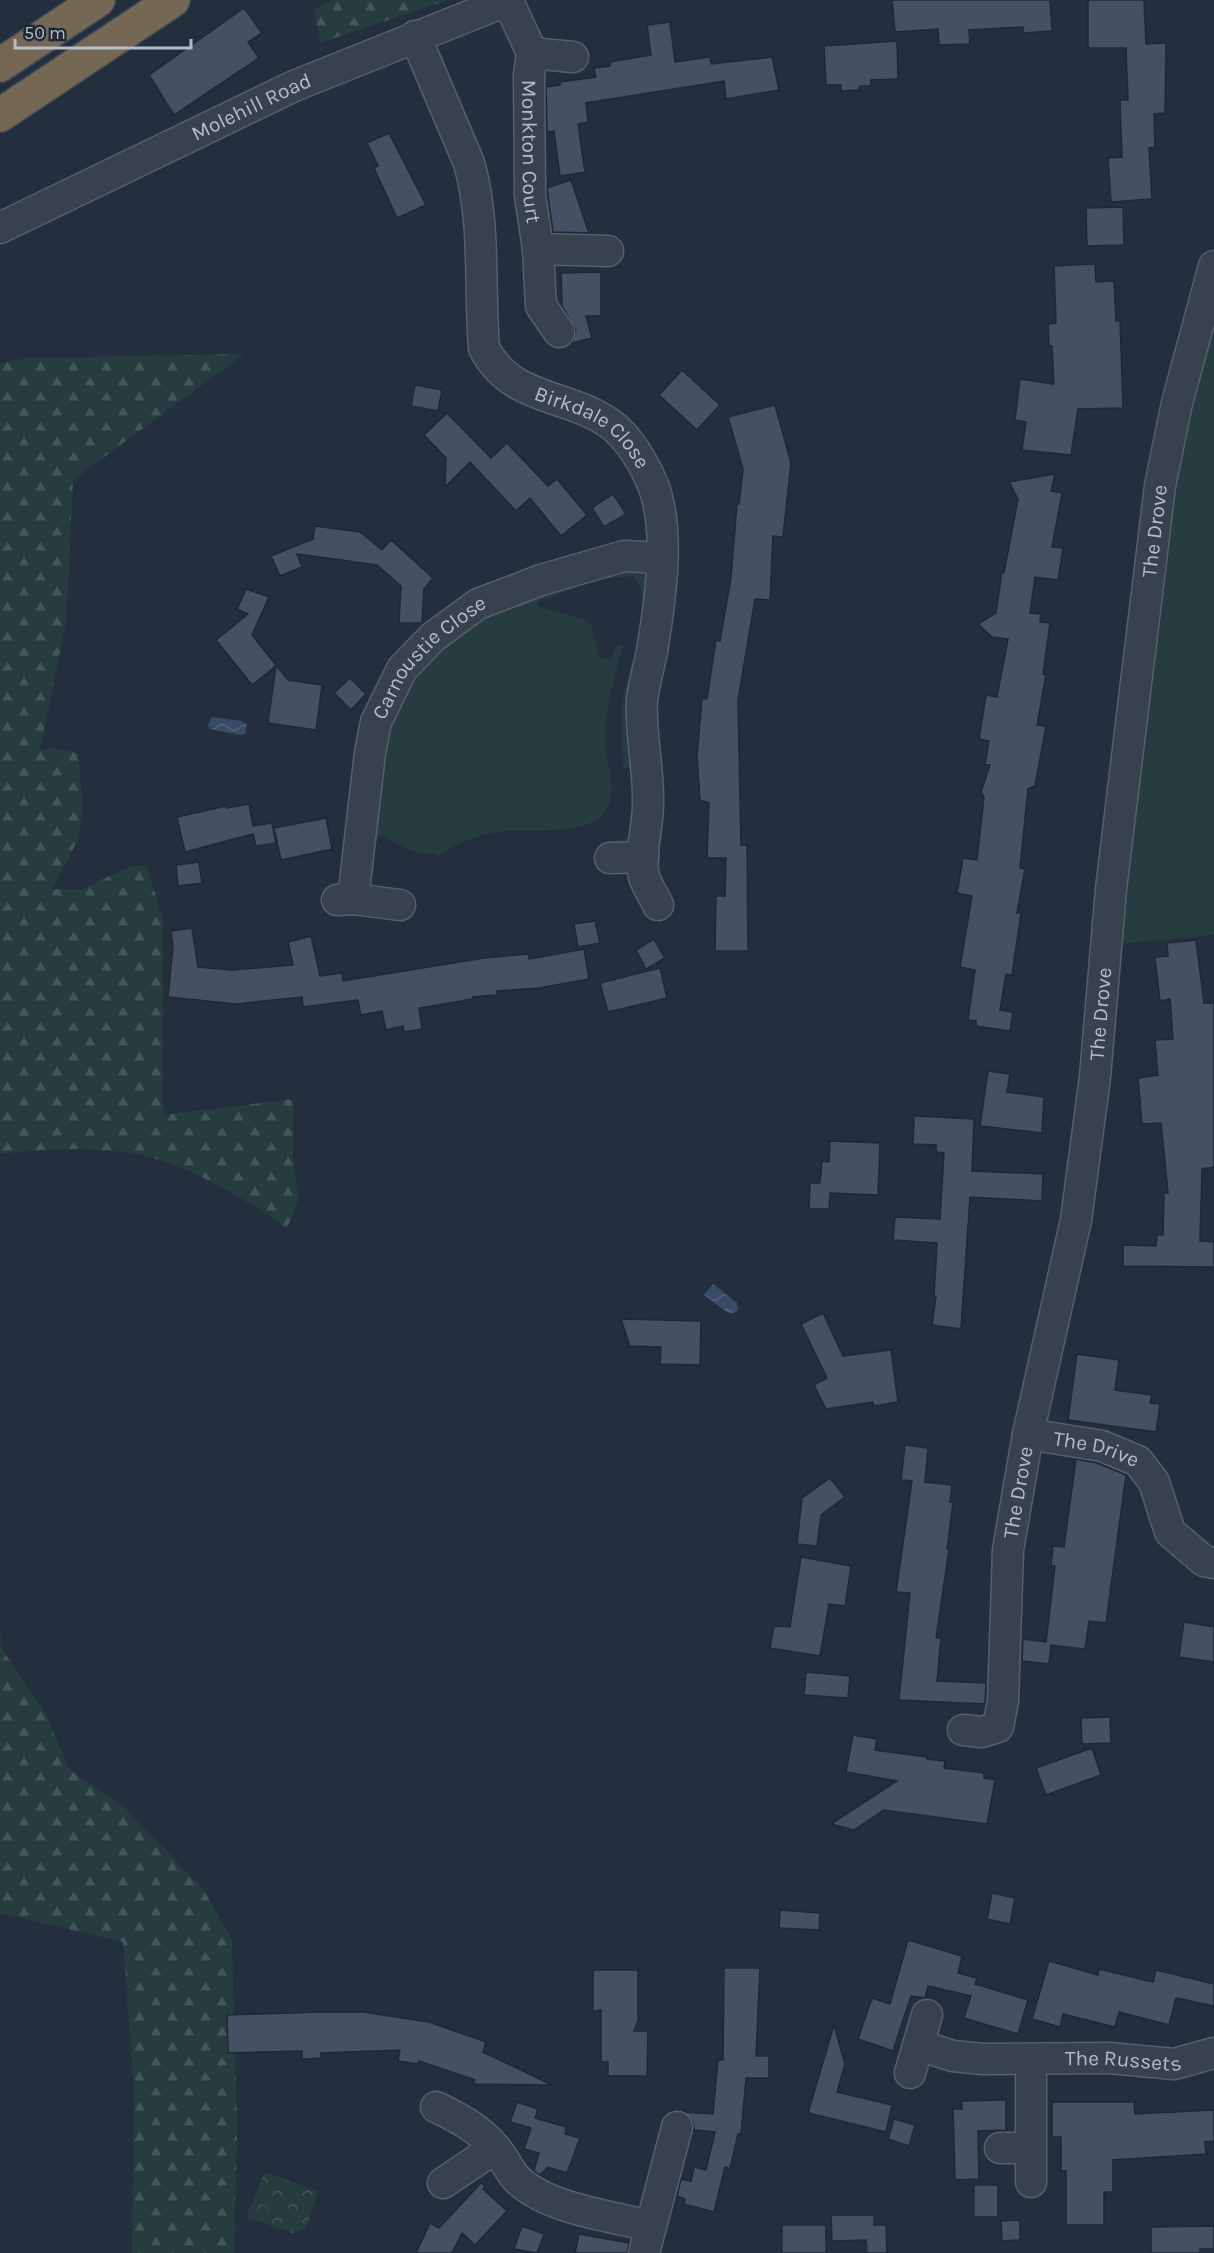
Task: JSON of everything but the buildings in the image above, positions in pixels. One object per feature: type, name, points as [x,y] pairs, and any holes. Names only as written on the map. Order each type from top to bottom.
[{"type":"highway","points":[[0,65],[98,0]]},
{"type":"highway","points":[[0,115],[173,0]]},
{"type":"street","name":"Molehill Road","points":[[0,228],[294,86],[508,0]]},
{"type":"street","name":"Monkton Court","points":[[508,0],[532,54],[529,75],[530,195],[538,249],[541,306],[559,332]]},
{"type":"street","name":"Birkdale Close","points":[[415,36],[469,163],[475,185],[480,220],[484,348],[493,366],[508,380],[609,423],[628,442],[653,484],[664,529],[658,606],[642,698],[648,801],[643,857],[645,878],[658,905]]},
{"type":"street","name":"Monkton Court","points":[[532,54],[573,57]]},
{"type":"street","name":"Monkton Court","points":[[538,249],[608,251]]},
{"type":"street","name":"The Drove","points":[[963,1730],[982,1732],[998,1727],[1003,1701],[1008,1550],[1028,1434],[1076,1220],[1095,1077],[1111,890],[1160,486],[1177,403],[1214,266]]},
{"type":"street","name":"Carnoustie Close","points":[[400,905],[345,899],[376,722],[402,669],[432,637],[478,604],[541,580],[624,556],[661,558]]},
{"type":"street","points":[[610,858],[643,857]]},
{"type":"street","name":"The Drive","points":[[1028,1434],[1102,1446],[1138,1461],[1154,1482],[1170,1532],[1204,1561],[1214,1563]]},
{"type":"street","name":"The Russets","points":[[927,2015],[914,2059],[953,2056],[983,2060],[1109,2058],[1174,2064],[1214,2053]]},
{"type":"street","points":[[1031,2059],[1031,2182]]},
{"type":"street","points":[[436,2107],[476,2128],[495,2148],[517,2179],[536,2193],[580,2209],[647,2240],[677,2127]]},
{"type":"street","points":[[443,2183],[495,2148]]},
{"type":"street","points":[[1000,2148],[1030,2148]]},
{"type":"green space","points":[[332,0],[448,0],[320,43],[314,9]]},
{"type":"green space","points":[[1214,290],[1214,935],[1120,944],[1170,481]]},
{"type":"green space","points":[[244,354],[73,480],[66,623],[40,750],[54,748],[78,753],[83,808],[78,840],[52,889],[83,889],[131,866],[147,866],[163,920],[163,1115],[293,1099],[293,1158],[299,1198],[287,1228],[214,1183],[175,1165],[155,1159],[118,1151],[84,1149],[0,1154],[0,364],[26,358]]},
{"type":"green space","points":[[640,569],[652,578],[638,834],[602,869],[601,843],[627,838],[634,823],[631,775],[629,768],[624,768],[621,721],[624,694],[640,634],[643,602],[640,588],[634,577],[622,577],[586,584],[539,601],[537,604],[586,620],[591,625],[599,658],[611,659],[617,645],[623,645],[607,718],[606,750],[612,791],[605,811],[595,820],[582,826],[566,829],[506,831],[479,836],[453,846],[438,856],[434,853],[422,854],[404,848],[383,835],[375,838],[389,735],[385,724],[427,665],[470,628],[525,599],[584,579]]},
{"type":"green space","points":[[0,1625],[2,1649],[45,1712],[69,1769],[124,1807],[203,1889],[232,1939],[237,2129],[234,2253],[132,2253],[134,2089],[123,1942],[0,1913]]},
{"type":"green space","points":[[265,2172],[318,2191],[306,2228],[293,2233],[246,2217]]},
{"type":"water","points":[[212,717],[241,721],[247,725],[245,734],[210,729],[208,725]]},
{"type":"water","points":[[713,1284],[737,1303],[738,1310],[728,1313],[704,1295]]}]
